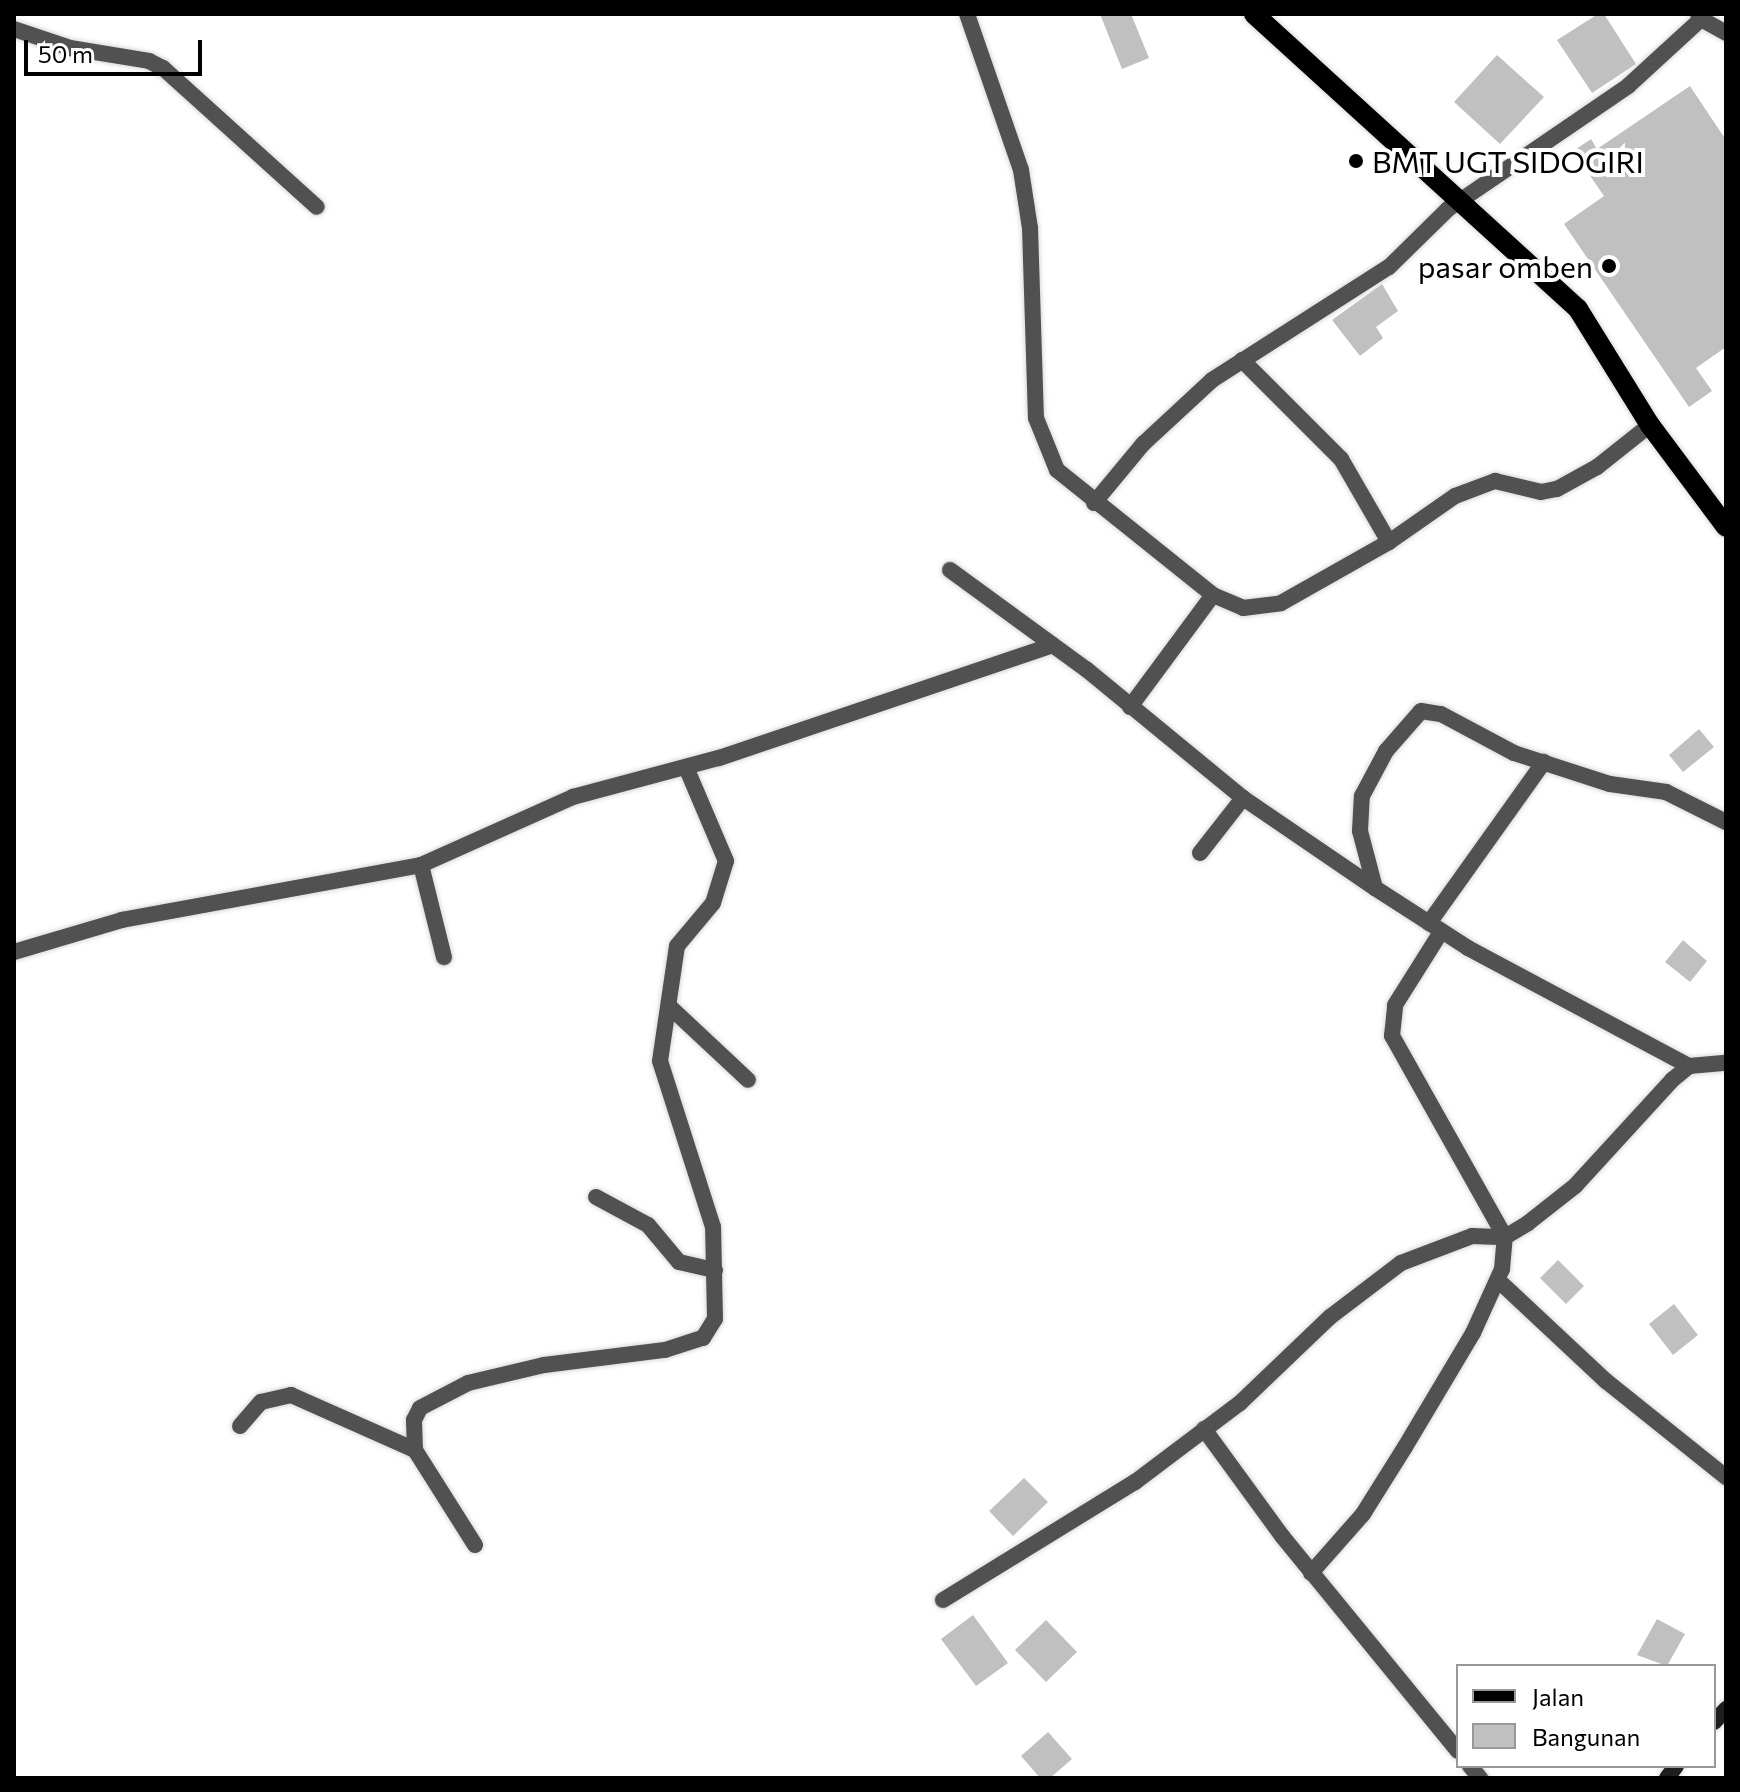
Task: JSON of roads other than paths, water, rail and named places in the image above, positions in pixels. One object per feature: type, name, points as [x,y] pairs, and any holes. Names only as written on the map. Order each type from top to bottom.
[{"type":"main road","points":[[1254,14],[1379,130],[1462,199],[1578,309],[1650,425],[1726,527]]},
{"type":"street","points":[[967,14],[1021,170],[1030,228],[1036,418],[1057,470],[1094,503],[1213,595],[1243,608],[1263,609],[1389,542],[1481,484],[1495,481],[1541,492],[1557,489],[1597,467],[1650,425]]},
{"type":"street","points":[[1094,503],[1180,407],[1242,360],[1354,294],[1462,199],[1628,86],[1699,17],[1726,33]]},
{"type":"street","points":[[14,29],[70,48],[149,61],[163,68],[317,207]]},
{"type":"street","points":[[1242,360],[1341,459],[1389,542]]},
{"type":"street","points":[[950,570],[1052,645],[1243,798],[1435,928],[1689,1066],[1726,1063]]},
{"type":"street","points":[[1130,707],[1213,595]]},
{"type":"street","points":[[14,952],[122,920],[421,865],[573,797],[686,767],[1052,645]]},
{"type":"street","points":[[1375,888],[1360,831],[1362,796],[1386,751],[1421,711],[1441,714],[1496,745],[1610,784],[1666,792],[1726,822]]},
{"type":"street","points":[[1311,1573],[1363,1514],[1466,1344],[1498,1280],[1505,1237],[1392,1036],[1395,1005],[1435,928],[1544,762]]},
{"type":"street","points":[[475,1545],[415,1450],[414,1420],[420,1408],[468,1383],[544,1365],[665,1350],[703,1338],[715,1319],[715,1270],[707,1200],[660,1061],[677,946],[713,903],[726,861],[686,767]]},
{"type":"street","points":[[1200,853],[1243,798]]},
{"type":"street","points":[[421,865],[444,957]]},
{"type":"street","points":[[669,1006],[748,1080]]},
{"type":"street","points":[[943,1600],[1135,1482],[1240,1403],[1356,1295],[1401,1263],[1472,1236],[1505,1237],[1575,1186],[1689,1066]]},
{"type":"street","points":[[596,1197],[648,1225],[679,1262],[715,1270]]},
{"type":"street","points":[[1498,1280],[1606,1381],[1726,1477]]},
{"type":"street","points":[[240,1426],[261,1402],[291,1395],[415,1450]]},
{"type":"street","points":[[1204,1429],[1311,1573],[1456,1749]]},
{"type":"place","name":"BMT UGT SIDOGIRI","points":[[1356,161]]},
{"type":"place","name":"pasar omben","points":[[1609,266]]}]
